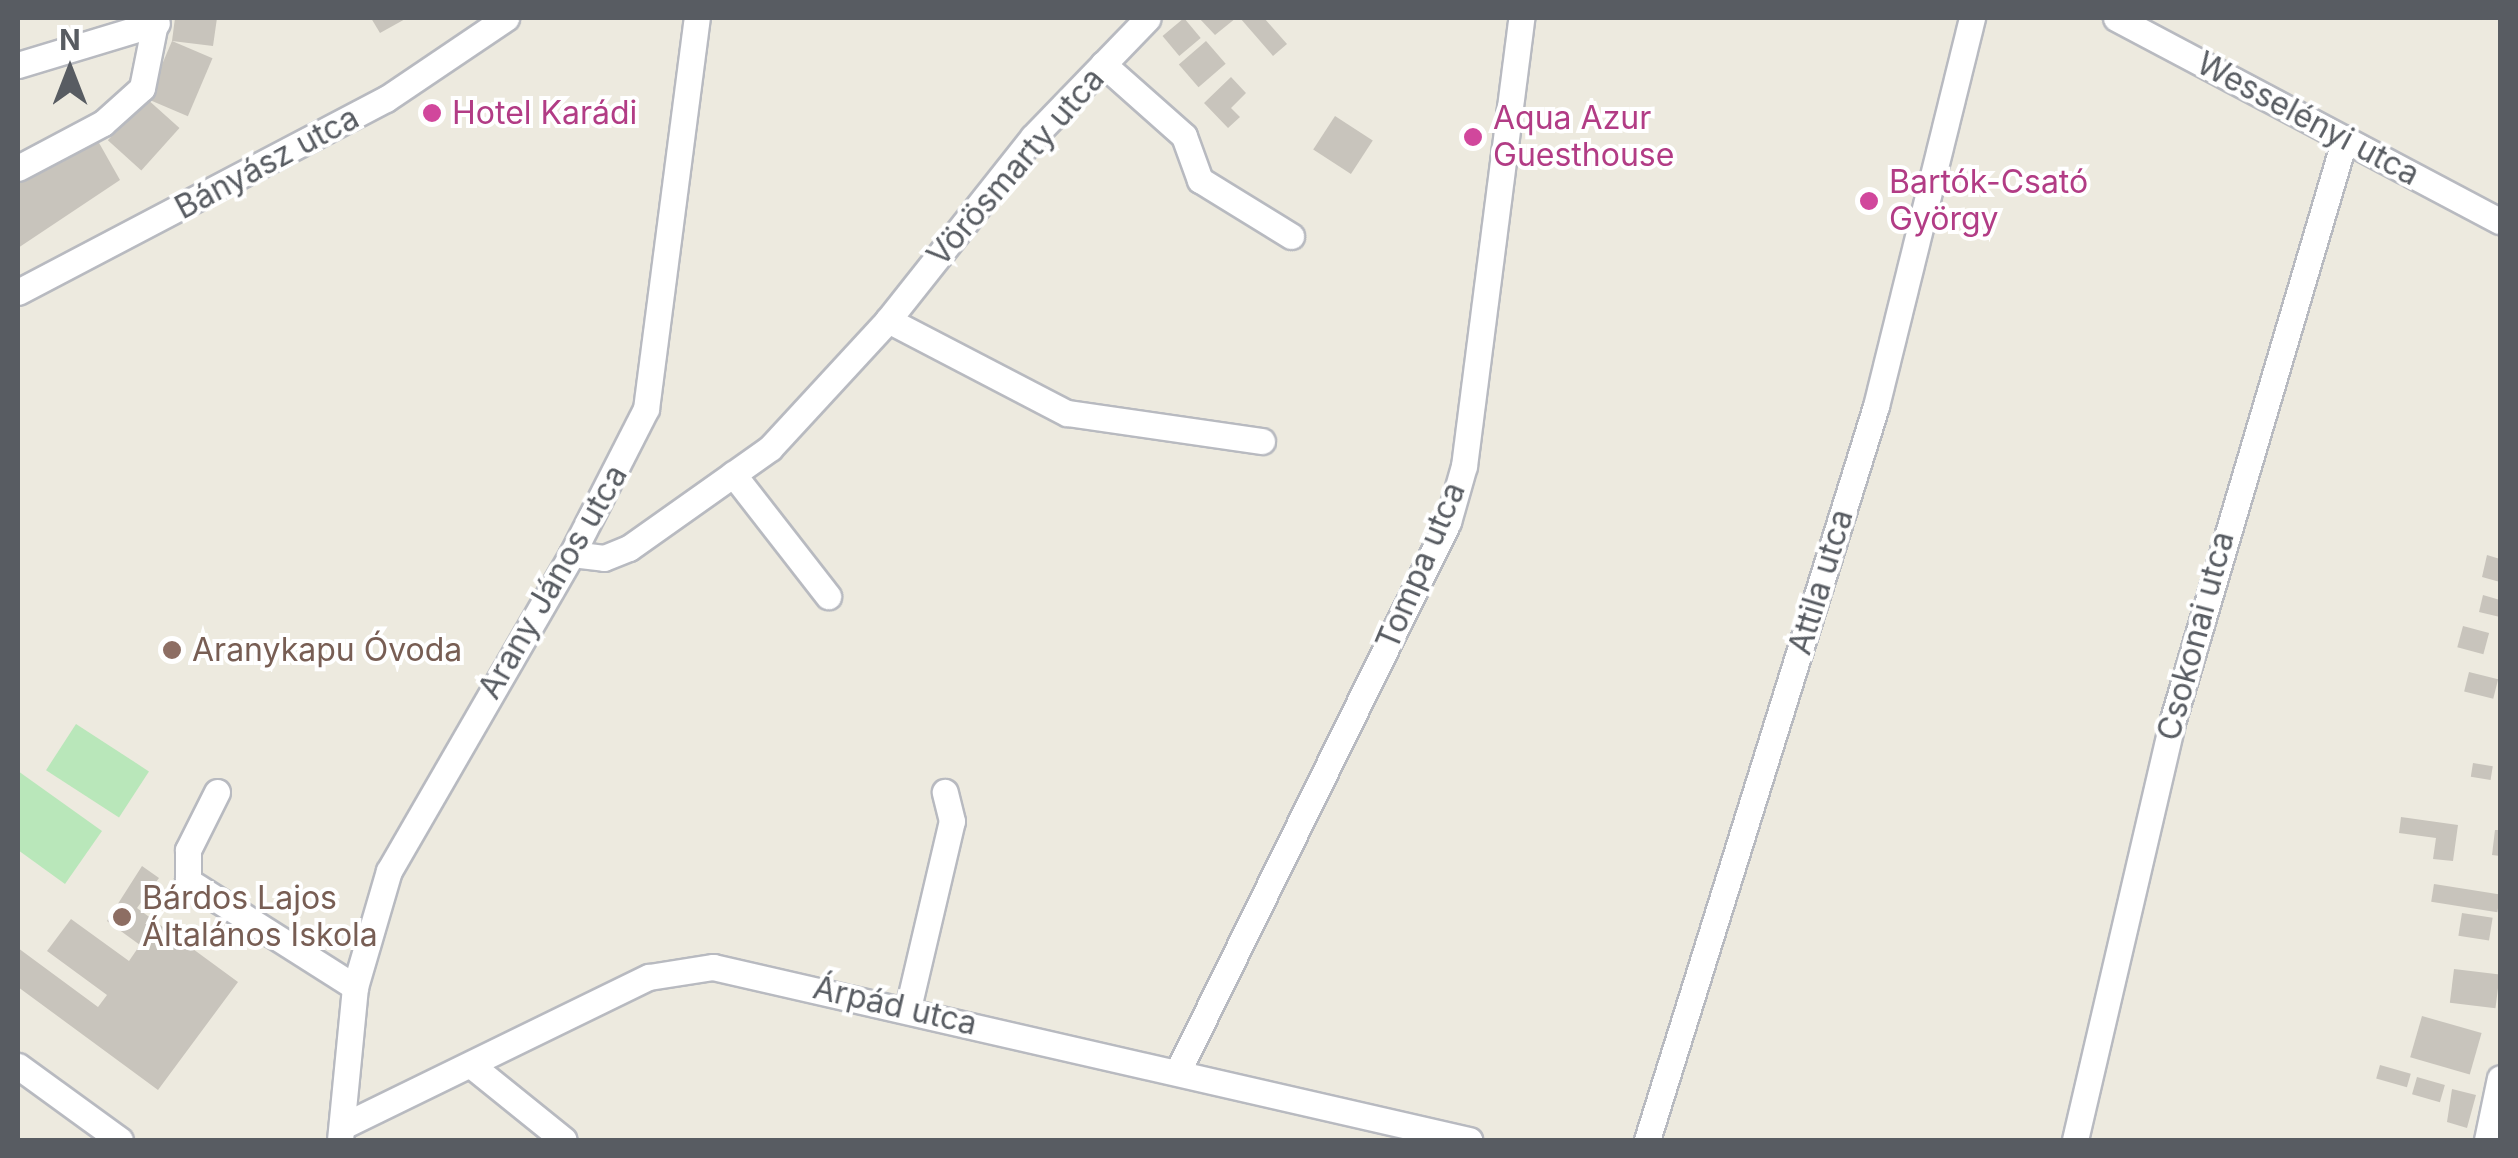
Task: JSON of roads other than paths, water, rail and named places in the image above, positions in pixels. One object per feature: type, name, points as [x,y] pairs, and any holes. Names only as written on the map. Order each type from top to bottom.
[{"type":"street","name":"Bányász utca","points":[[18,292],[386,99],[506,18]]},
{"type":"street","name":"Arany János utca","points":[[343,1133],[355,987],[389,871],[572,554],[646,409],[697,18]]},
{"type":"street","name":"Vörösmarty utca","points":[[572,554],[604,558],[629,548],[770,448],[888,320],[1033,137],[1148,18]]},
{"type":"street","name":"Tompa utca","points":[[1178,1071],[1448,522],[1464,466],[1521,18]]},
{"type":"street","name":"Attila utca","points":[[1647,1140],[1876,406],[1972,18]]},
{"type":"street","points":[[18,66],[156,20]]},
{"type":"street","points":[[18,168],[103,123],[142,88],[156,20]]},
{"type":"street","name":"Wesselényi utca","points":[[2132,21],[2500,221]]},
{"type":"street","points":[[1103,64],[1184,136],[1200,180],[1291,236]]},
{"type":"street","name":"Csokonai utca","points":[[2075,1140],[2170,726],[2345,138]]},
{"type":"street","points":[[888,320],[1067,413],[1262,441]]},
{"type":"street","points":[[733,474],[828,596]]},
{"type":"street","points":[[217,792],[188,850],[188,882],[355,987]]},
{"type":"street","points":[[908,1008],[952,821],[945,792]]},
{"type":"street","name":"Árpád utca","points":[[343,1133],[649,977],[690,968],[748,972],[1469,1140]]},
{"type":"street","points":[[471,1065],[564,1140]]},
{"type":"street","points":[[18,1066],[120,1140]]},
{"type":"street","points":[[2487,1140],[2500,1078]]},
{"type":"place","name":"Hotel Karádi","points":[[432,113]]},
{"type":"place","name":"Aqua Azur Guesthouse","points":[[1473,137]]},
{"type":"place","name":"Bartók-Csató György","points":[[1869,201]]},
{"type":"place","name":"Aranykapu Óvoda","points":[[172,650]]},
{"type":"place","name":"Bárdos Lajos Általános Iskola","points":[[122,917]]}]
